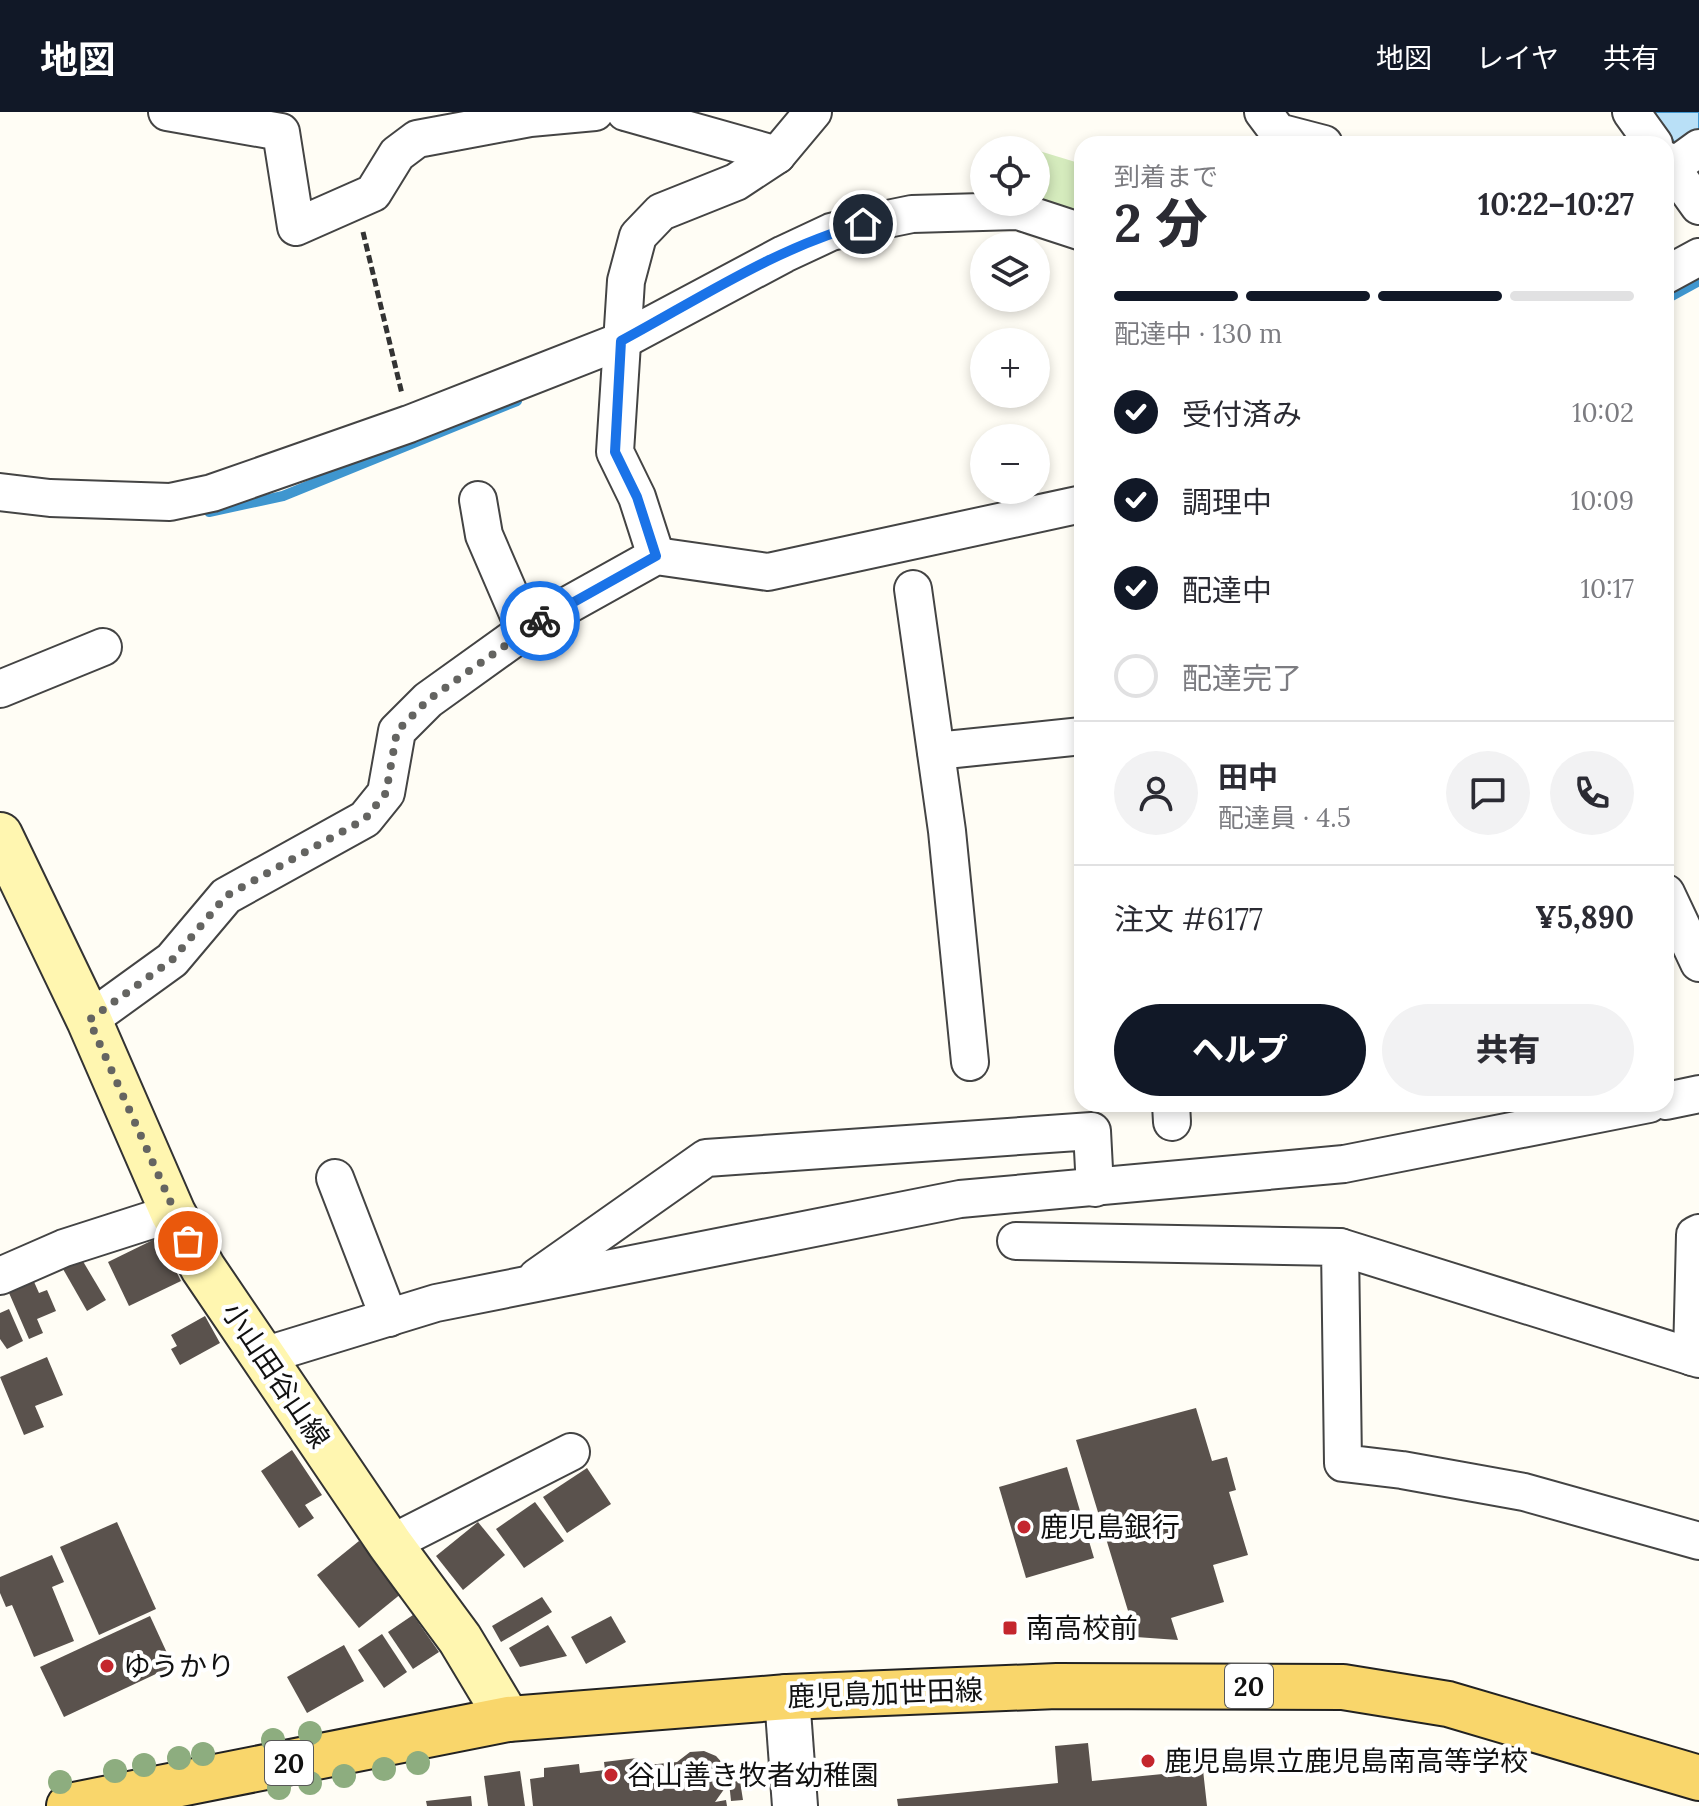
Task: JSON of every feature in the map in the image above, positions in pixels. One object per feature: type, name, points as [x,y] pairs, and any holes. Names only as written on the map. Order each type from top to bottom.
[{"type":"main road","name":"小山田谷山線","points":[[0,835],[89,1020],[173,1213],[203,1268],[390,1544],[460,1639],[508,1719]]},
{"type":"main road","name":"鹿児島加世田線","points":[[69,1806],[508,1719],[787,1697],[1057,1686],[1343,1687],[1448,1704],[1699,1778]]},
{"type":"street","points":[[167,112],[281,132],[296,227],[356,204],[373,193],[397,154],[417,139],[530,118],[595,112]]},
{"type":"street","points":[[625,112],[777,155]]},
{"type":"street","points":[[656,556],[637,497],[615,452],[626,281],[638,236],[661,212],[736,182],[777,155],[813,112]]},
{"type":"street","points":[[1263,112],[1278,132],[1293,136]]},
{"type":"street","points":[[1631,112],[1652,136]]},
{"type":"street","points":[[1674,163],[1699,206]]},
{"type":"street","points":[[0,492],[50,498],[170,502],[212,493],[409,424],[621,341],[784,254],[831,232],[863,224],[912,214],[1018,211],[1074,229]]},
{"type":"street","points":[[1674,271],[1699,257]]},
{"type":"street","points":[[478,500],[484,535],[525,630]]},
{"type":"street","points":[[89,1020],[172,960],[226,896],[365,819],[386,793],[397,731],[428,700],[525,630],[656,556],[768,572],[1074,506]]},
{"type":"street","points":[[913,589],[936,751],[970,1062]]},
{"type":"street","points":[[0,689],[103,647]]},
{"type":"street","points":[[936,751],[1074,737]]},
{"type":"street","points":[[1674,910],[1699,963]]},
{"type":"street","points":[[1674,1099],[1699,1094]]},
{"type":"street","points":[[263,1356],[436,1303],[960,1199],[1344,1164],[1608,1112]]},
{"type":"street","points":[[525,1285],[706,1158],[1092,1131],[1095,1188]]},
{"type":"street","points":[[335,1178],[389,1318]]},
{"type":"street","points":[[4,1263],[64,1248],[173,1213]]},
{"type":"street","points":[[1016,1241],[1340,1247],[1696,1358],[1695,1235],[1699,1233]]},
{"type":"street","points":[[1340,1247],[1343,1463],[1524,1492],[1699,1541]]},
{"type":"street","points":[[390,1544],[571,1452]]},
{"type":"street","points":[[787,1697],[795,1806]]},
{"type":"path","points":[[356,204],[409,424]]},
{"type":"green space","points":[[1050,154],[1074,162],[1074,214],[1050,206]]},
{"type":"water","points":[[1654,112],[1699,112],[1699,180],[1674,142],[1674,136],[1670,136]]},
{"type":"building","points":[[159,1237],[181,1281],[129,1306],[108,1262]]},
{"type":"building","points":[[81,1258],[106,1300],[87,1311],[63,1269]]},
{"type":"building","points":[[31,1275],[39,1293],[47,1290],[56,1311],[37,1319],[43,1333],[29,1339],[6,1286]]},
{"type":"building","points":[[9,1309],[23,1341],[7,1349],[0,1339],[0,1313]]},
{"type":"building","points":[[205,1316],[220,1343],[180,1365],[171,1349],[177,1346],[171,1335]]},
{"type":"building","points":[[47,1357],[63,1395],[35,1406],[44,1427],[24,1435],[0,1377]]},
{"type":"building","points":[[1196,1408],[1212,1461],[1227,1457],[1236,1490],[1229,1492],[1248,1555],[1213,1565],[1224,1602],[1171,1618],[1178,1640],[1136,1637],[1076,1440]]},
{"type":"building","points":[[292,1450],[322,1495],[305,1505],[314,1518],[299,1528],[261,1471]]},
{"type":"building","points":[[1067,1467],[1094,1558],[1026,1578],[999,1487]]},
{"type":"building","points":[[587,1468],[611,1504],[567,1533],[543,1497]]},
{"type":"building","points":[[535,1502],[564,1541],[524,1568],[496,1529]]},
{"type":"building","points":[[117,1522],[156,1609],[99,1635],[60,1547]]},
{"type":"building","points":[[478,1522],[505,1555],[463,1590],[436,1556]]},
{"type":"building","points":[[359,1541],[402,1593],[359,1628],[317,1575]]},
{"type":"building","points":[[52,1555],[64,1582],[52,1587],[74,1641],[34,1657],[12,1605],[6,1607],[0,1593],[0,1577]]},
{"type":"building","points":[[542,1597],[552,1612],[501,1642],[492,1626]]},
{"type":"building","points":[[413,1615],[439,1652],[413,1669],[388,1632]]},
{"type":"building","name":"ゆうかり","points":[[150,1616],[173,1666],[64,1717],[40,1667]]},
{"type":"building","points":[[611,1616],[626,1642],[586,1664],[571,1637]]},
{"type":"building","points":[[548,1625],[567,1656],[520,1667],[509,1648]]},
{"type":"building","points":[[382,1634],[407,1672],[384,1688],[358,1650]]},
{"type":"building","points":[[344,1645],[364,1681],[307,1713],[287,1677]]},
{"type":"building","points":[[1088,1743],[1092,1781],[1203,1770],[1207,1806],[898,1806],[897,1799],[1058,1783],[1055,1746]]},
{"type":"building","name":"谷山善き牧者幼稚園","points":[[704,1751],[716,1756],[725,1766],[727,1785],[715,1802],[726,1800],[727,1806],[533,1806],[530,1779],[544,1777],[544,1768],[579,1764],[580,1773],[605,1770],[604,1762],[637,1758],[638,1766],[677,1762],[690,1752]]},
{"type":"building","points":[[520,1771],[525,1806],[488,1806],[484,1776]]},
{"type":"building","points":[[740,1781],[743,1800],[731,1801],[729,1782]]},
{"type":"building","points":[[471,1796],[472,1806],[427,1806],[426,1801]]},
{"type":"waterway","points":[[1674,295],[1699,281]]},
{"type":"waterway","points":[[209,512],[283,496],[517,401]]},
{"type":"way so far","points":[[188,1241],[89,1020],[172,960],[226,896],[365,819],[386,793],[397,731],[428,700],[540,621]]},
{"type":"place","name":"鹿児島銀行","points":[[1024,1527]]},
{"type":"place","name":"南高校前","points":[[1010,1628]]},
{"type":"place","name":"ゆうかり","points":[[107,1666]]},
{"type":"place","name":"鹿児島県立鹿児島南高等学校","points":[[1148,1761]]},
{"type":"place","name":"谷山善き牧者幼稚園","points":[[611,1775]]},
{"type":"route","points":[[540,621],[656,556],[637,497],[615,452],[621,341],[784,254],[831,232],[863,224]]}]
